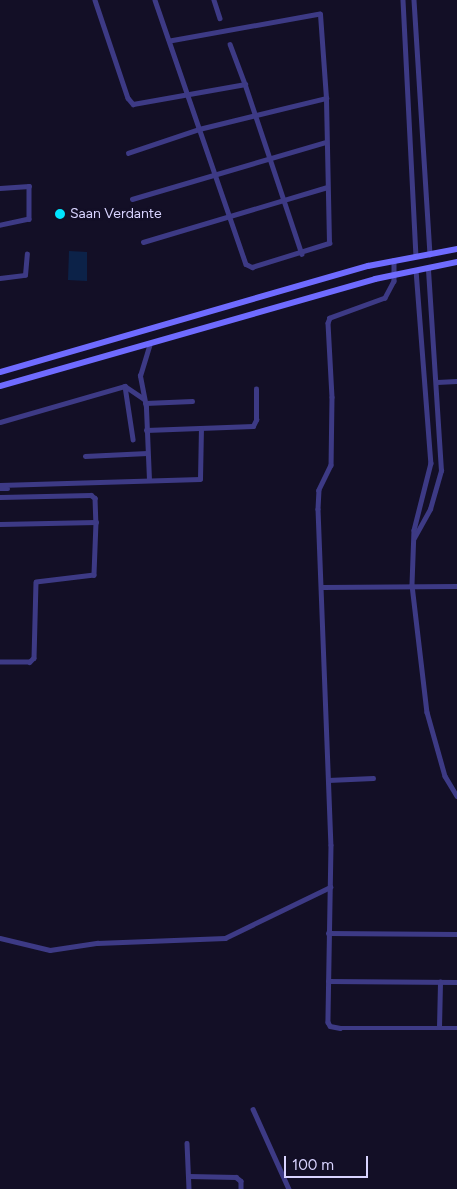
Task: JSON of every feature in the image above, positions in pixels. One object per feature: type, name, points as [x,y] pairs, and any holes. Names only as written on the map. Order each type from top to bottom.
[{"type":"street","points":[[95,0],[130,102],[138,104],[245,84]]},
{"type":"street","points":[[155,0],[247,266],[302,254],[330,242],[326,98],[320,14],[170,41]]},
{"type":"street","points":[[214,0],[220,18]]},
{"type":"street","points":[[402,0],[416,256]]},
{"type":"street","points":[[414,0],[430,254]]},
{"type":"street","points":[[230,44],[302,254]]},
{"type":"street","points":[[128,153],[200,129],[326,98]]},
{"type":"street","points":[[132,199],[215,173],[326,142]]},
{"type":"street","points":[[0,188],[29,186],[27,222],[0,225]]},
{"type":"street","points":[[143,242],[284,198],[327,187]]},
{"type":"street","points":[[0,372],[394,260],[457,249]]},
{"type":"street","points":[[0,278],[25,275],[28,254]]},
{"type":"street","points":[[394,260],[392,288],[385,298],[330,318],[328,323],[331,454],[329,471],[318,499],[323,587],[328,780],[330,888],[328,981],[330,1026],[457,1028]]},
{"type":"street","points":[[0,386],[394,273],[457,262]]},
{"type":"street","points":[[414,538],[430,508],[441,471],[438,382],[428,268]]},
{"type":"street","points":[[416,270],[432,463],[414,538],[412,585],[427,712],[445,776],[457,796]]},
{"type":"street","points":[[148,480],[145,401],[140,376],[150,344]]},
{"type":"street","points":[[438,382],[457,381]]},
{"type":"street","points":[[124,386],[145,401],[192,400]]},
{"type":"street","points":[[0,422],[124,386]]},
{"type":"street","points":[[124,386],[133,439]]},
{"type":"street","points":[[146,430],[201,430],[253,426],[256,420],[256,389]]},
{"type":"street","points":[[0,485],[202,478],[201,430]]},
{"type":"street","points":[[85,456],[147,453]]},
{"type":"street","points":[[0,489],[8,489]]},
{"type":"street","points":[[0,497],[92,495],[95,498],[96,522],[94,575],[36,582],[34,658],[30,662],[0,662]]},
{"type":"street","points":[[0,524],[96,522]]},
{"type":"street","points":[[323,587],[457,586]]},
{"type":"street","points":[[328,780],[373,778]]},
{"type":"street","points":[[0,938],[50,950],[97,942],[225,938],[330,888]]},
{"type":"street","points":[[328,932],[457,934]]},
{"type":"street","points":[[328,981],[457,982]]},
{"type":"street","points":[[439,1027],[440,982]]},
{"type":"street","points":[[253,1109],[289,1189]]},
{"type":"street","points":[[187,1144],[189,1189]]},
{"type":"street","points":[[189,1176],[236,1177],[241,1181],[241,1189]]},
{"type":"water","points":[[69,251],[87,252],[87,281],[68,280]]},
{"type":"place","name":"Saan Verdante","points":[[60,214]]}]
